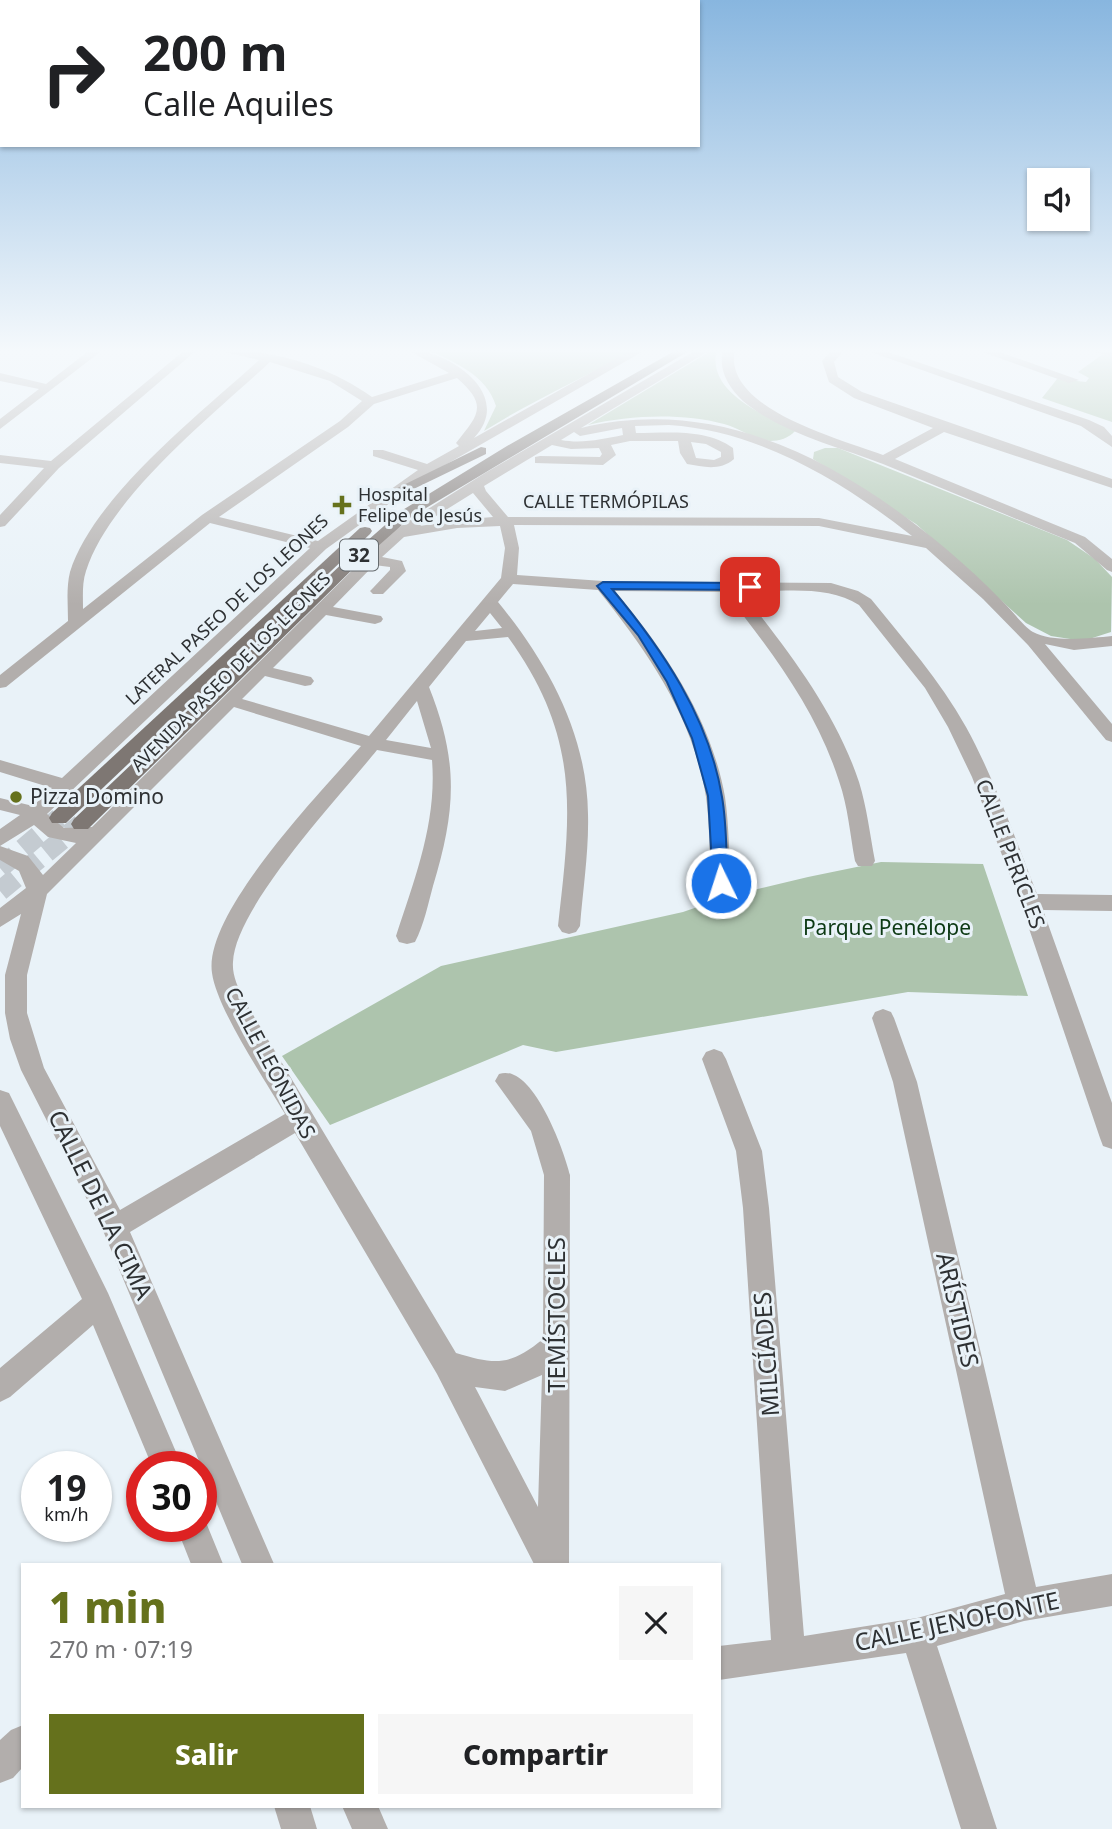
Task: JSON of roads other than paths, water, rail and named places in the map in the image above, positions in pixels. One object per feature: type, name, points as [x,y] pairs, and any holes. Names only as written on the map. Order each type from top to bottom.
[{"type":"main road","name":"AVENIDA PASEO DE LOS LEONES","points":[[59,818],[365,531],[422,487],[511,434]]},
{"type":"main road","name":"AVENIDA PASEO DE LOS LEONES","points":[[89,828],[355,559],[421,503],[545,434]]},
{"type":"main road","points":[[390,495],[481,451]]},
{"type":"main road","points":[[421,503],[483,480]]},
{"type":"street","points":[[0,523],[54,465],[91,434]]},
{"type":"street","points":[[76,623],[76,583],[87,550],[121,501],[190,434]]},
{"type":"street","points":[[0,683],[207,518],[329,434]]},
{"type":"street","points":[[378,453],[434,465],[471,434]]},
{"type":"street","name":"LATERAL PASEO DE LOS LEONES","points":[[0,839],[37,813],[321,546],[434,465],[489,434]]},
{"type":"street","name":"AVENIDA PASEO DE LOS LEONES","points":[[0,919],[30,897],[89,828],[231,701],[395,536],[483,480],[564,434]]},
{"type":"street","points":[[557,439],[594,434]]},
{"type":"street","points":[[557,439],[572,446],[603,443],[620,434]]},
{"type":"street","points":[[659,434],[684,438]]},
{"type":"street","points":[[735,434],[803,459],[856,489],[934,546],[1029,636],[1112,736]]},
{"type":"street","points":[[773,446],[797,440],[803,434]]},
{"type":"street","points":[[817,434],[1112,551]]},
{"type":"street","points":[[884,460],[931,434]]},
{"type":"street","points":[[962,434],[1112,484]]},
{"type":"street","points":[[540,460],[603,461],[609,455],[603,443]]},
{"type":"street","points":[[803,459],[803,453],[810,446],[837,443]]},
{"type":"street","points":[[0,460],[54,465]]},
{"type":"street","points":[[483,480],[480,496],[486,505],[505,521],[512,538],[509,579],[603,586],[729,586],[805,690],[828,732],[849,782],[865,861]]},
{"type":"street","name":"CALLE TERMÓPILAS","points":[[819,522],[839,518],[855,508],[856,489]]},
{"type":"street","points":[[207,518],[321,546]]},
{"type":"street","name":"CALLE TERMÓPILAS","points":[[395,536],[457,524],[505,521],[819,522],[875,531],[934,546]]},
{"type":"street","points":[[1080,540],[1112,567]]},
{"type":"street","points":[[369,560],[397,564],[398,571],[377,591]]},
{"type":"street","name":"CALLE LEÓNIDAS","points":[[509,579],[272,865],[238,915],[228,937],[222,963],[226,984],[298,1119],[446,1364],[551,1563]]},
{"type":"street","points":[[76,583],[121,585]]},
{"type":"street","points":[[603,586],[643,633],[674,682],[699,738],[715,796],[721,883]]},
{"type":"street","name":"CALLE PERICLES","points":[[729,586],[831,588],[858,597],[876,615],[932,686],[957,727],[981,777],[1030,902],[1112,1138]]},
{"type":"street","points":[[490,603],[530,654],[556,705],[568,738],[577,778],[578,819],[569,926]]},
{"type":"street","points":[[321,609],[374,619]]},
{"type":"street","points":[[460,637],[514,632]]},
{"type":"street","points":[[1029,636],[1074,645],[1112,641]]},
{"type":"street","points":[[261,670],[305,681]]},
{"type":"street","points":[[407,936],[439,828],[441,756],[420,687]]},
{"type":"street","points":[[231,701],[372,743],[441,756]]},
{"type":"street","points":[[0,766],[65,786]]},
{"type":"street","points":[[0,804],[37,813],[42,824],[57,834],[70,837],[89,828]]},
{"type":"street","points":[[0,853],[25,863],[37,881],[30,897],[0,911]]},
{"type":"street","name":"CALLE DE LA CIMA","points":[[30,897],[8,973],[22,1039],[33,1070],[115,1227],[258,1563]]},
{"type":"street","points":[[1030,902],[1112,903]]},
{"type":"street","name":"ARÍSTIDES","points":[[883,1018],[905,1082],[1024,1605]]},
{"type":"street","name":"MILCÍADES","points":[[714,1059],[748,1151],[755,1208],[789,1655]]},
{"type":"street","name":"TEMÍSTOCLES","points":[[507,1081],[540,1121],[552,1148],[557,1175],[558,1346],[552,1563]]},
{"type":"street","name":"CALLE DE LA CIMA","points":[[0,1100],[8,1134],[99,1303],[161,1451]]},
{"type":"street","points":[[115,1227],[298,1119]]},
{"type":"street","points":[[0,1387],[99,1303]]},
{"type":"street","points":[[446,1364],[488,1378],[514,1376],[535,1365],[558,1346]]},
{"type":"street","points":[[197,1542],[203,1562]]},
{"type":"street","name":"CALLE JENOFONTE","points":[[721,1663],[917,1635],[1024,1605],[1112,1590]]},
{"type":"street","points":[[917,1635],[979,1829]]},
{"type":"street","points":[[0,1765],[21,1744]]},
{"type":"street","points":[[293,1808],[299,1829]]},
{"type":"street","points":[[361,1808],[370,1829]]},
{"type":"tunnel","points":[[0,868],[59,818]]},
{"type":"tunnel","points":[[0,891],[81,824]]},
{"type":"place","name":"Hospital Felipe de Jesús","points":[[342,505]]},
{"type":"place","name":"Pizza Domino","points":[[16,797]]},
{"type":"park label","name":"Parque Penélope","points":[[887,928]]}]
